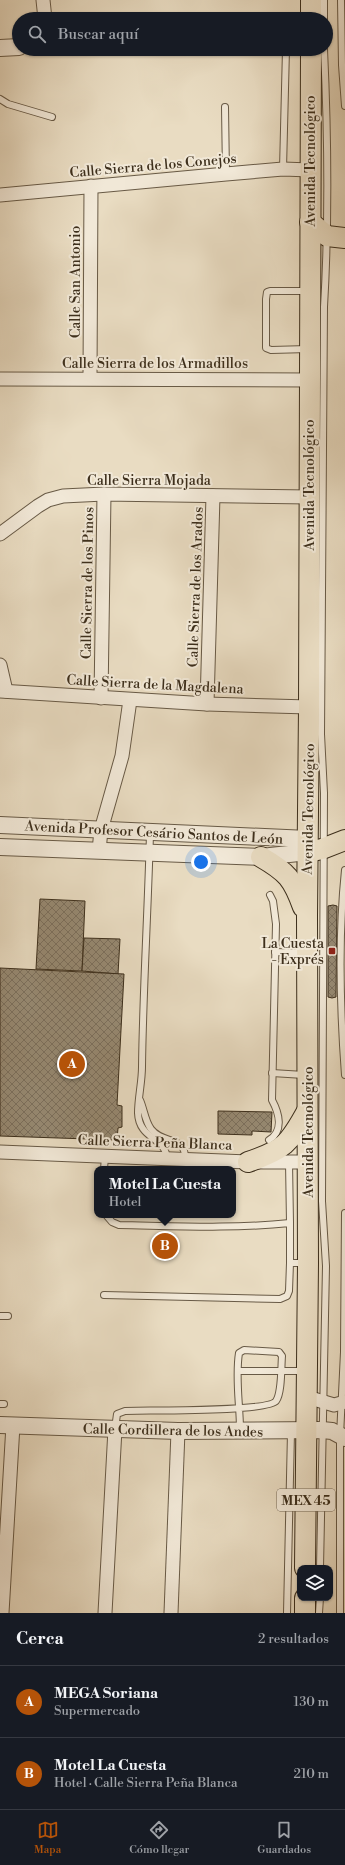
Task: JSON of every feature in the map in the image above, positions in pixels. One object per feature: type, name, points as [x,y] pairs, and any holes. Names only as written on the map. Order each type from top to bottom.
[{"type":"main road","points":[[311,0],[311,12]]},
{"type":"main road","name":"Avenida Tecnológico","points":[[305,1565],[307,1431],[316,1400],[307,1371],[299,1263],[298,1162],[306,1111],[306,916],[313,847],[309,707],[309,291],[311,56]]},
{"type":"main road","points":[[310,222],[336,237]]},
{"type":"main road","points":[[313,847],[345,840]]},
{"type":"main road","points":[[261,857],[279,867],[291,879],[296,887],[306,916]]},
{"type":"main road","points":[[248,1162],[267,1155],[286,1143],[296,1133],[306,1111]]},
{"type":"main road","points":[[305,1601],[305,1613]]},
{"type":"street","points":[[36,0],[36,12]]},
{"type":"street","points":[[43,0],[44,12]]},
{"type":"street","points":[[0,48],[12,47]]},
{"type":"street","name":"Calle Sierra de los Conejos","points":[[0,196],[91,186],[283,169],[310,170]]},
{"type":"street","name":"Calle San Antonio","points":[[90,378],[91,186]]},
{"type":"street","name":"Calle Sierra de los Armadillos","points":[[0,379],[90,378],[309,380]]},
{"type":"street","name":"Calle Sierra Mojada","points":[[0,534],[48,500],[63,496],[104,494],[310,497]]},
{"type":"street","name":"Calle Sierra de los Pinos","points":[[100,698],[104,494]]},
{"type":"street","name":"Calle Sierra de los Arados","points":[[207,704],[214,496]]},
{"type":"street","points":[[0,665],[3,691]]},
{"type":"street","name":"Calle Sierra de la Magdalena","points":[[3,691],[130,700],[309,707]]},
{"type":"street","points":[[99,851],[101,830],[122,756],[130,700]]},
{"type":"street","name":"Avenida Profesor Cesário Santos de León","points":[[0,825],[150,833],[313,847]]},
{"type":"street","name":"Avenida Profesor Cesário Santos de León","points":[[0,847],[261,857],[313,847]]},
{"type":"street","name":"Calle Sierra Peña Blanca","points":[[0,1152],[105,1163],[167,1159],[298,1162]]},
{"type":"street","points":[[316,1400],[334,1405],[344,1403]]},
{"type":"street","points":[[2,1613],[7,1425]]},
{"type":"street","name":"Calle Cordillera de los Andes","points":[[7,1425],[178,1431],[307,1431],[332,1432],[343,1437]]},
{"type":"street","points":[[105,1613],[115,1429]]},
{"type":"street","points":[[171,1613],[178,1431]]},
{"type":"lane","points":[[324,0],[324,12]]},
{"type":"lane","points":[[341,0],[342,65],[345,106]]},
{"type":"lane","points":[[283,169],[286,56]]},
{"type":"lane","points":[[316,1400],[326,1266],[322,1201],[313,847],[324,793],[321,726],[323,339],[336,237],[324,56]]},
{"type":"lane","points":[[0,99],[8,104],[52,117]]},
{"type":"lane","points":[[225,107],[226,174]]},
{"type":"lane","points":[[309,291],[267,292],[266,345],[266,348],[271,350],[309,349]]},
{"type":"lane","points":[[150,833],[142,1070],[138,1114],[143,1129],[153,1140],[164,1146],[167,1151],[167,1159]]},
{"type":"lane","points":[[345,870],[342,902],[341,1023],[345,1075]]},
{"type":"lane","points":[[269,1140],[275,1137],[278,1127],[278,1110],[272,1100],[276,924],[273,901],[270,895]]},
{"type":"lane","points":[[275,952],[307,953]]},
{"type":"lane","points":[[272,1073],[307,1075]]},
{"type":"lane","points":[[139,1097],[151,1129],[164,1139],[178,1142],[185,1150],[185,1159]]},
{"type":"lane","points":[[104,1295],[280,1299],[287,1296],[299,1263],[290,1223],[298,1162]]},
{"type":"lane","points":[[340,1613],[344,1403],[345,1212]]},
{"type":"lane","points":[[109,1218],[112,1222],[119,1225],[264,1226],[290,1223]]},
{"type":"lane","points":[[0,1316],[8,1316]]},
{"type":"lane","points":[[115,1429],[118,1414],[125,1411],[240,1409],[269,1406],[276,1402],[278,1395],[282,1356],[279,1352],[244,1350],[239,1353],[238,1371],[240,1409],[240,1432]]},
{"type":"lane","points":[[238,1371],[307,1371]]},
{"type":"lane","points":[[307,1431],[320,1565]]},
{"type":"lane","points":[[288,1613],[307,1431]]},
{"type":"lane","points":[[319,1613],[320,1601]]},
{"type":"building","points":[[40,899],[85,901],[82,971],[36,969]]},
{"type":"building","name":"La Cuesta - Exprés","points":[[328,906],[337,906],[336,997],[332,998],[328,997]]},
{"type":"building","points":[[84,938],[120,939],[118,974],[82,971]]},
{"type":"building","points":[[0,968],[124,974],[117,1105],[122,1106],[122,1127],[118,1128],[117,1140],[0,1136]]},
{"type":"building","points":[[218,1111],[272,1112],[271,1132],[252,1131],[252,1135],[218,1134]]},
{"type":"place","name":"La Cuesta - Exprés","points":[[332,951]]},
{"type":"place","name":"MEGA Soriana","points":[[72,1064]]},
{"type":"place","name":"Motel La Cuesta","points":[[165,1246]]}]
